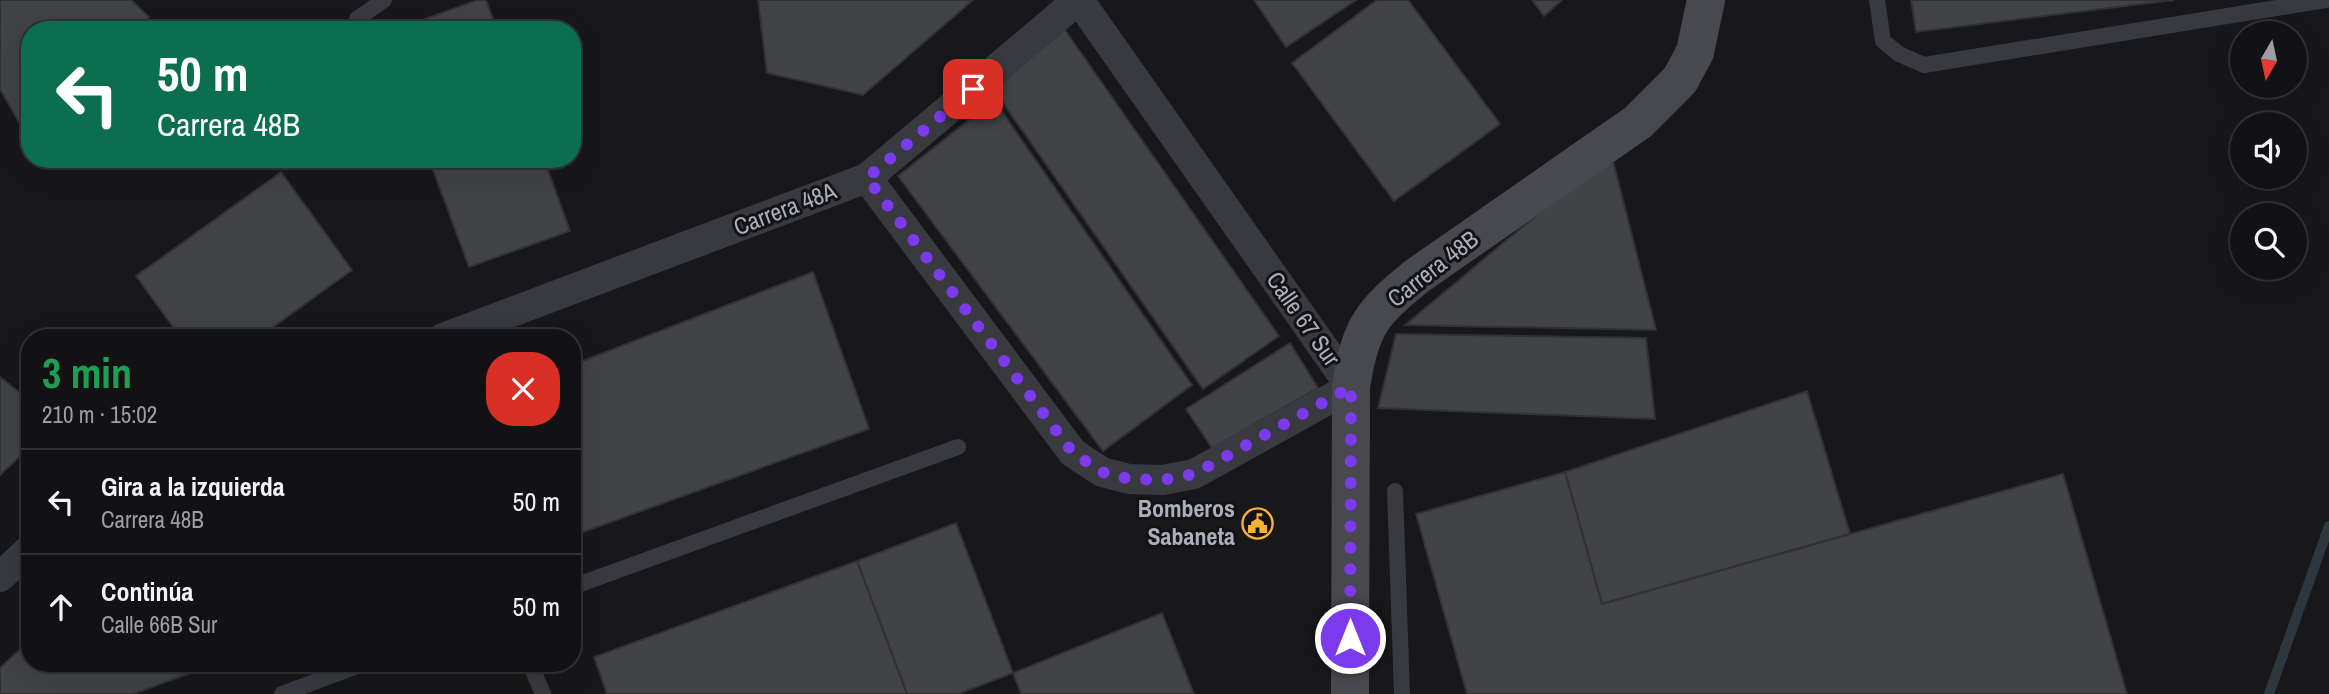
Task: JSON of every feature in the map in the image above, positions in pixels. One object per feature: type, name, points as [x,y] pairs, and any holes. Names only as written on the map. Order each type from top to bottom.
[{"type":"street","name":"Carrera 48A","points":[[467,329],[867,178],[1079,0]]},
{"type":"street","name":"Calle 67 Sur","points":[[1079,0],[1351,387],[1350,694]]},
{"type":"street","name":"Carrera 48B","points":[[1351,387],[1356,351],[1367,325],[1391,297],[1417,276],[1638,122],[1680,80],[1695,52],[1706,0]]},
{"type":"street","points":[[867,178],[1073,453],[1102,472],[1129,479],[1163,480],[1194,474],[1351,387]]},
{"type":"street","points":[[0,577],[21,557]]},
{"type":"lane","points":[[357,19],[384,0]]},
{"type":"lane","points":[[1877,0],[1883,41],[1899,54],[1924,65],[2326,0]]},
{"type":"lane","points":[[581,584],[958,446]]},
{"type":"lane","points":[[1395,491],[1402,694]]},
{"type":"lane","points":[[282,694],[341,672]]},
{"type":"lane","points":[[534,672],[543,694]]},
{"type":"building","points":[[0,0],[131,0],[149,17],[144,21],[21,21],[21,126],[0,89]]},
{"type":"building","points":[[477,0],[486,0],[494,21],[420,21]]},
{"type":"building","points":[[758,0],[973,0],[863,95],[767,73]]},
{"type":"building","points":[[1254,0],[1356,0],[1286,47]]},
{"type":"building","points":[[1377,0],[1408,0],[1500,124],[1394,201],[1292,63]]},
{"type":"building","points":[[1532,0],[1562,0],[1544,16]]},
{"type":"building","points":[[1911,0],[2174,0],[1916,32]]},
{"type":"building","points":[[1065,30],[1279,336],[1203,389],[989,83]]},
{"type":"building","points":[[994,100],[1192,385],[1103,451],[898,176]]},
{"type":"building","points":[[1611,153],[1656,330],[1405,325]]},
{"type":"building","points":[[432,168],[547,168],[570,231],[469,267]]},
{"type":"building","points":[[281,172],[352,270],[270,329],[174,329],[136,276]]},
{"type":"building","points":[[813,272],[869,429],[581,533],[581,362]]},
{"type":"building","points":[[1396,334],[1646,338],[1655,419],[1378,408]]},
{"type":"building","points":[[1290,343],[1318,388],[1212,448],[1186,409]]},
{"type":"building","points":[[0,377],[21,394],[21,455],[0,475]]},
{"type":"building","points":[[1807,391],[1850,534],[1602,604],[1565,472]]},
{"type":"building","points":[[1565,472],[1602,604],[2063,474],[2127,694],[1467,694],[1416,514]]},
{"type":"building","points":[[956,523],[1013,673],[958,694],[907,694],[857,561]]},
{"type":"building","points":[[857,561],[907,694],[607,694],[594,657]]},
{"type":"building","points":[[1162,613],[1194,694],[1021,694],[1013,673]]},
{"type":"building","points":[[21,648],[21,672],[193,672],[133,694],[0,694],[0,668]]},
{"type":"waterway","points":[[2269,694],[2329,526]]},
{"type":"place","name":"Bomberos Sabaneta","points":[[1258,523]]},
{"type":"route","points":[[973,89],[867,178],[1073,453],[1102,472],[1129,479],[1163,480],[1194,474],[1351,387],[1350,638]]}]
